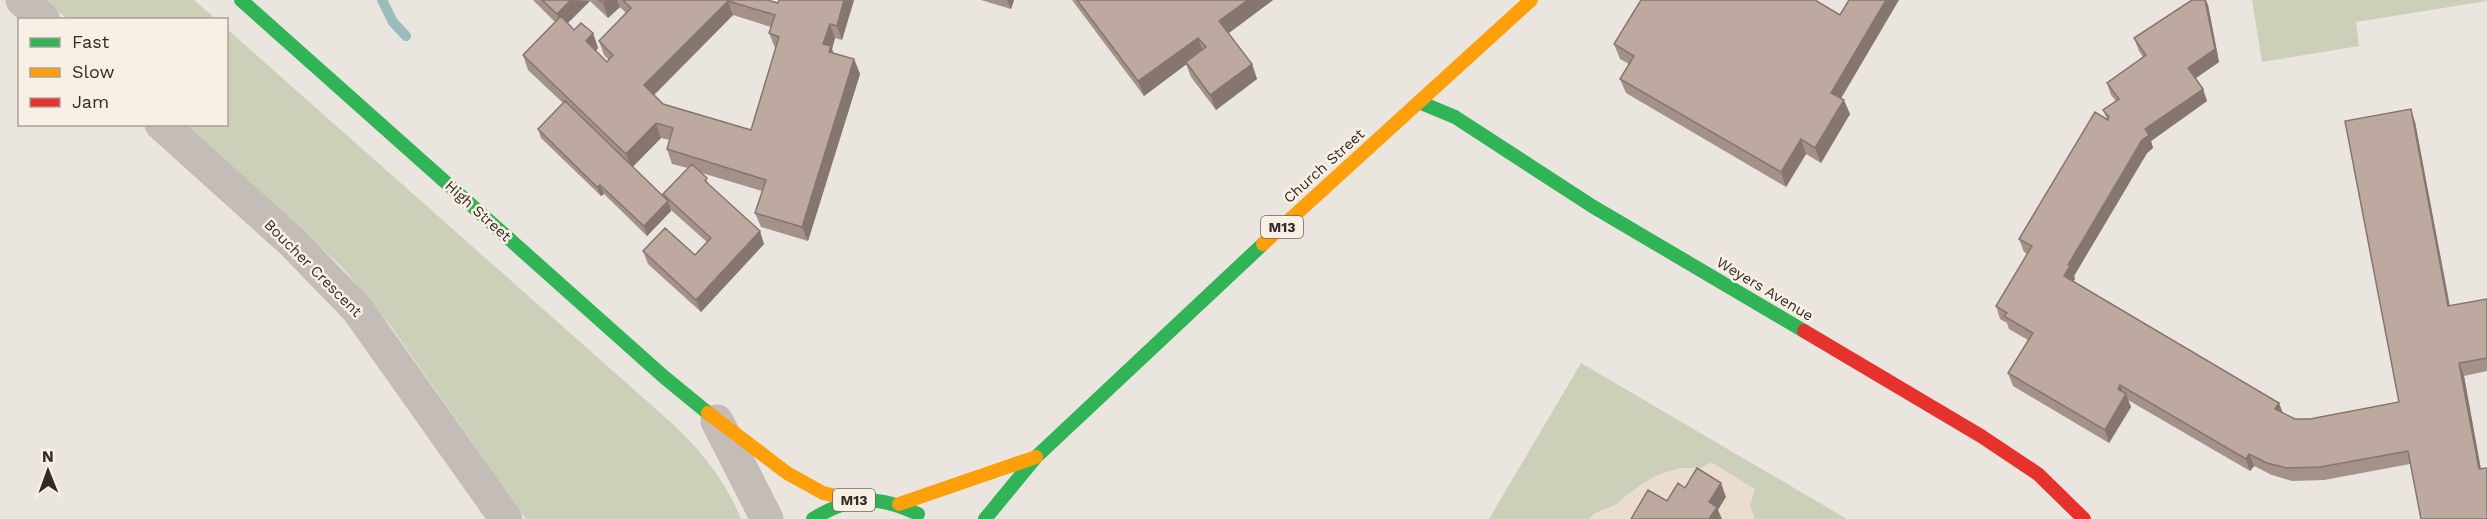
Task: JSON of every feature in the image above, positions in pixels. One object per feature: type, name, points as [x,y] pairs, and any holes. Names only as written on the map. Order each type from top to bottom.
[{"type":"street","points":[[22,0],[42,18]]},
{"type":"street","name":"High Street","points":[[241,0],[655,369],[717,421],[807,486],[838,498],[854,500]]},
{"type":"street","name":"Church Street","points":[[986,519],[1036,458],[1223,280],[1531,0]]},
{"type":"street","name":"Weyers Avenue","points":[[1419,102],[1455,117],[1592,206],[1981,436],[2038,474],[2084,519]]},
{"type":"street","name":"Boucher Crescent","points":[[163,126],[292,242],[357,309],[506,519]]},
{"type":"street","name":"High Street","points":[[717,421],[767,519]]},
{"type":"street","name":"Church Street","points":[[899,504],[1036,458]]},
{"type":"street","name":"M13","points":[[813,519],[829,508],[854,500],[874,499],[899,504],[925,519]]},
{"type":"green space","points":[[45,0],[194,0],[215,18],[66,18]]},
{"type":"green space","points":[[2252,0],[2487,1],[2356,22],[2359,46],[2262,62]]},
{"type":"green space","points":[[228,30],[675,426],[713,469],[729,493],[741,519],[526,519],[390,325],[340,265],[184,126],[228,126]]},
{"type":"green space","points":[[1581,363],[1847,519],[1489,519]]},
{"type":"shaded area","points":[[1711,462],[1755,489],[1750,506],[1755,519],[1588,519],[1597,512],[1613,506],[1643,483],[1660,474],[1680,468],[1701,468]]},
{"type":"building","points":[[542,0],[571,0],[557,14]]},
{"type":"building","points":[[623,0],[767,0],[778,3],[779,0],[844,0],[837,26],[830,24],[823,44],[831,46],[829,52],[854,59],[802,227],[755,213],[766,180],[667,149],[673,128],[656,123],[626,154],[523,55],[561,16],[574,30],[581,23],[593,33],[586,41],[607,62],[613,55],[599,41],[631,8]],"holes":[[[728,1],[775,15],[769,33],[779,37],[751,130],[663,104],[644,85]]]},
{"type":"building","points":[[1077,0],[1248,0],[1219,21],[1252,64],[1210,95],[1186,62],[1206,47],[1198,38],[1138,81]]},
{"type":"building","points":[[1641,0],[1815,0],[1840,15],[1849,0],[1886,0],[1831,93],[1844,100],[1815,148],[1801,139],[1781,172],[1620,79],[1634,56],[1614,44]]},
{"type":"building","points":[[2192,0],[2205,0],[2215,49],[2188,68],[2203,89],[2145,129],[2149,135],[2142,140],[2068,265],[2070,266],[2064,276],[2279,403],[2275,409],[2295,419],[2310,419],[2399,402],[2345,121],[2411,109],[2448,306],[2487,299],[2487,358],[2459,363],[2479,469],[2487,468],[2487,519],[2421,519],[2408,451],[2320,467],[2287,468],[2267,463],[2249,454],[2246,459],[2120,385],[2118,389],[2126,394],[2105,430],[2008,373],[2033,333],[2004,316],[2007,313],[1996,306],[2032,246],[2019,239],[2095,112],[2108,120],[2109,117],[2103,110],[2119,99],[2107,83],[2146,55],[2134,38]]},
{"type":"building","points":[[565,101],[668,201],[644,226],[600,185],[597,187],[538,129]]},
{"type":"building","points":[[692,164],[707,178],[705,181],[760,231],[696,300],[643,251],[665,228],[695,255],[711,238],[663,194]]},
{"type":"building","points":[[1697,468],[1721,483],[1709,502],[1717,507],[1709,519],[1631,519],[1648,490],[1667,501],[1678,483],[1685,488]]},
{"type":"waterway","points":[[382,0],[393,22],[406,36]]},
{"type":"traffic: fast","points":[[241,0],[664,377],[708,413]]},
{"type":"traffic: fast","points":[[1419,102],[1455,117],[1592,206],[1804,331]]},
{"type":"traffic: fast","points":[[985,519],[1036,457],[1263,244]]},
{"type":"traffic: fast","points":[[813,519],[840,505],[865,500],[890,503],[918,514]]},
{"type":"traffic: slow","points":[[1263,244],[1531,0]]},
{"type":"traffic: slow","points":[[708,413],[787,473],[823,493],[854,500]]},
{"type":"traffic: slow","points":[[899,504],[1036,457]]},
{"type":"traffic: jam","points":[[1804,331],[1981,436],[2038,474],[2084,519]]}]
